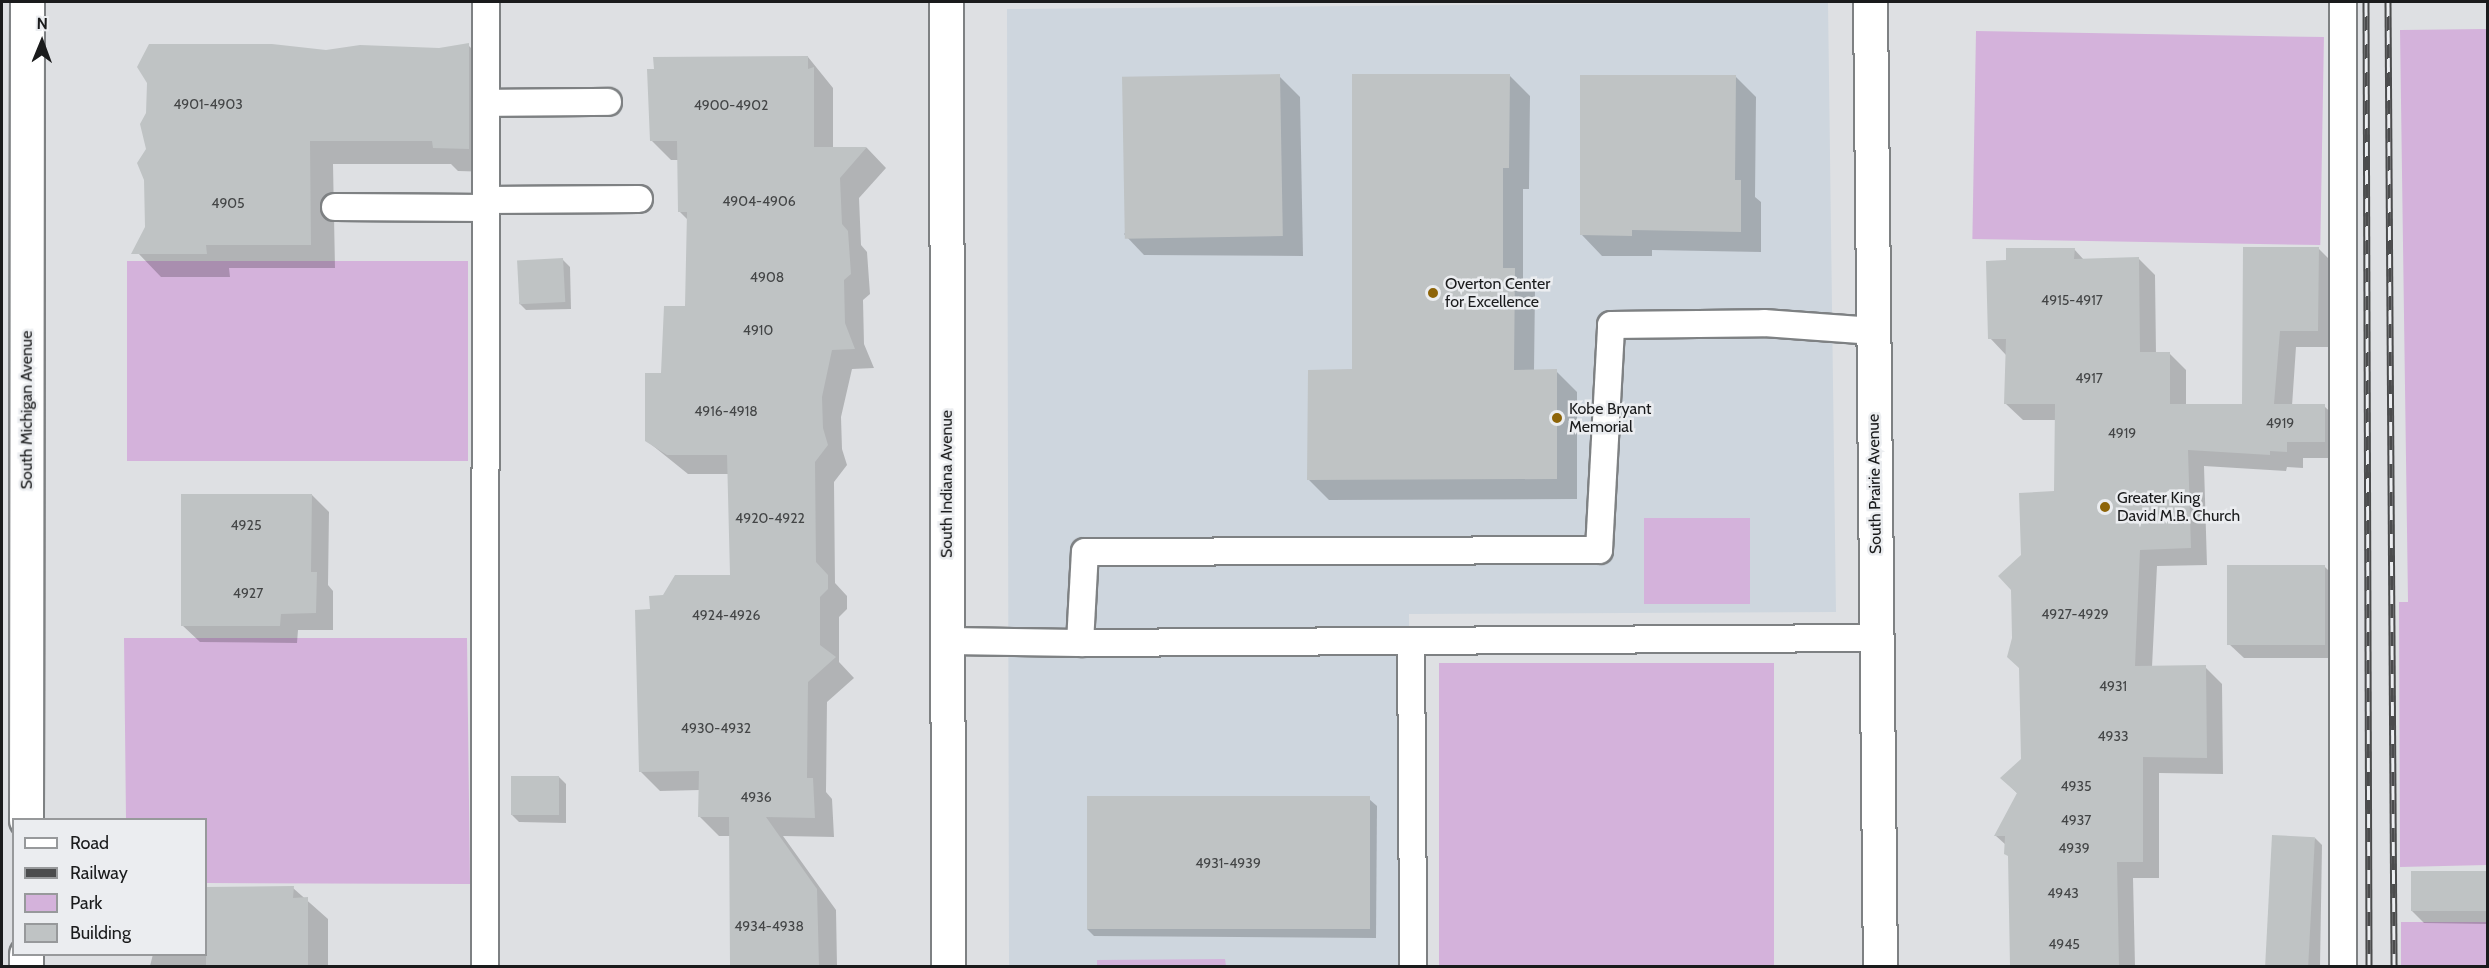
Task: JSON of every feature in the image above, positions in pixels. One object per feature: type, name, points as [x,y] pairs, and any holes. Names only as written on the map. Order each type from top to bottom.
[{"type":"street","name":"South Michigan Avenue","points":[[26,818],[27,2]]},
{"type":"street","name":"South Indiana Avenue","points":[[946,2],[948,966]]},
{"type":"street","name":"South Prairie Avenue","points":[[1870,2],[1880,966]]},
{"type":"lane","points":[[485,966],[486,2]]},
{"type":"lane","points":[[2343,2],[2343,966]]},
{"type":"lane","points":[[486,103],[608,102]]},
{"type":"lane","points":[[335,207],[639,199]]},
{"type":"lane","points":[[1080,643],[1085,552],[1599,550],[1611,325],[1764,323],[1874,331]]},
{"type":"lane","points":[[948,641],[1080,643],[1877,638]]},
{"type":"lane","points":[[1412,641],[1413,966]]},
{"type":"shaded area","points":[[1828,2],[1836,612],[1409,614],[1413,966],[1009,966],[1007,9]]},
{"type":"green space","points":[[2487,29],[2487,865],[2400,867],[2399,602],[2408,602],[2400,30]]},
{"type":"green space","points":[[1976,31],[2324,37],[2320,245],[1972,239]]},
{"type":"green space","points":[[127,261],[468,261],[468,461],[127,461]]},
{"type":"green space","points":[[1644,518],[1750,518],[1750,604],[1644,604]]},
{"type":"green space","points":[[124,638],[467,638],[470,884],[207,883],[207,818],[126,818]]},
{"type":"green space","points":[[1439,663],[1774,663],[1774,966],[1439,966]]},
{"type":"green space","points":[[2401,922],[2487,922],[2487,966],[2401,966]]},
{"type":"green space","points":[[1225,959],[1226,966],[1097,966],[1097,960]]},
{"type":"building","points":[[469,43],[469,149],[433,148],[432,141],[310,141],[311,245],[206,245],[207,254],[131,254],[145,227],[144,180],[137,163],[146,149],[140,124],[146,113],[147,83],[137,67],[149,44],[272,44],[326,50],[360,45],[439,48]]},
{"type":"building","points":[[808,56],[808,69],[814,67],[814,147],[867,147],[840,178],[842,224],[848,231],[851,274],[844,280],[845,323],[855,349],[832,350],[822,397],[823,428],[828,445],[815,462],[816,562],[828,575],[828,589],[820,597],[820,645],[836,657],[808,682],[807,778],[813,778],[815,818],[766,817],[817,889],[819,966],[730,966],[729,817],[698,817],[699,771],[639,772],[635,610],[650,609],[649,596],[663,595],[675,575],[730,575],[727,455],[667,455],[645,441],[645,373],[661,373],[664,306],[685,306],[687,212],[678,212],[677,141],[650,141],[647,69],[654,69],[653,57]]},
{"type":"building","points":[[1280,74],[1283,236],[1125,239],[1122,77]]},
{"type":"building","points":[[1352,74],[1510,74],[1509,168],[1503,168],[1503,268],[1515,268],[1514,370],[1557,369],[1557,479],[1307,480],[1308,370],[1352,369]]},
{"type":"building","points":[[1580,75],[1736,75],[1735,180],[1741,180],[1741,232],[1632,230],[1632,236],[1580,235]]},
{"type":"building","points":[[2243,247],[2319,247],[2318,331],[2280,331],[2274,404],[2325,404],[2325,442],[2287,442],[2287,452],[2270,451],[2270,455],[2188,450],[2191,548],[2140,550],[2135,666],[2206,665],[2207,758],[2143,757],[2143,862],[2117,862],[2119,966],[2010,966],[2008,856],[2004,854],[2005,836],[1994,836],[2017,793],[2000,778],[2021,759],[2019,668],[2007,657],[2012,638],[2011,590],[1998,576],[2021,555],[2019,493],[2054,491],[2055,404],[2004,404],[2006,339],[1988,339],[1986,261],[2006,260],[2006,248],[2075,248],[2074,259],[2139,257],[2140,352],[2170,352],[2170,404],[2242,404]]},
{"type":"building","points":[[563,258],[565,302],[519,304],[517,260]]},
{"type":"building","points":[[181,494],[312,494],[311,572],[317,572],[316,613],[281,614],[280,626],[181,626]]},
{"type":"building","points":[[2227,565],[2325,565],[2325,645],[2227,645]]},
{"type":"building","points":[[511,776],[559,776],[559,815],[511,815]]},
{"type":"building","points":[[1087,796],[1370,796],[1370,929],[1087,929]]},
{"type":"building","points":[[2272,835],[2315,837],[2308,966],[2265,966]]},
{"type":"building","points":[[2411,871],[2487,871],[2487,911],[2411,911]]},
{"type":"building","points":[[294,886],[293,898],[308,897],[308,966],[206,966],[207,887]]},
{"type":"railway","points":[[2366,2],[2369,966]]},
{"type":"railway","points":[[2388,2],[2394,966]]},
{"type":"place","name":"Overton Center for Excellence","points":[[1433,293]]},
{"type":"place","name":"Kobe Bryant Memorial","points":[[1557,418]]},
{"type":"place","name":"Greater King David M.B. Church","points":[[2105,507]]}]
